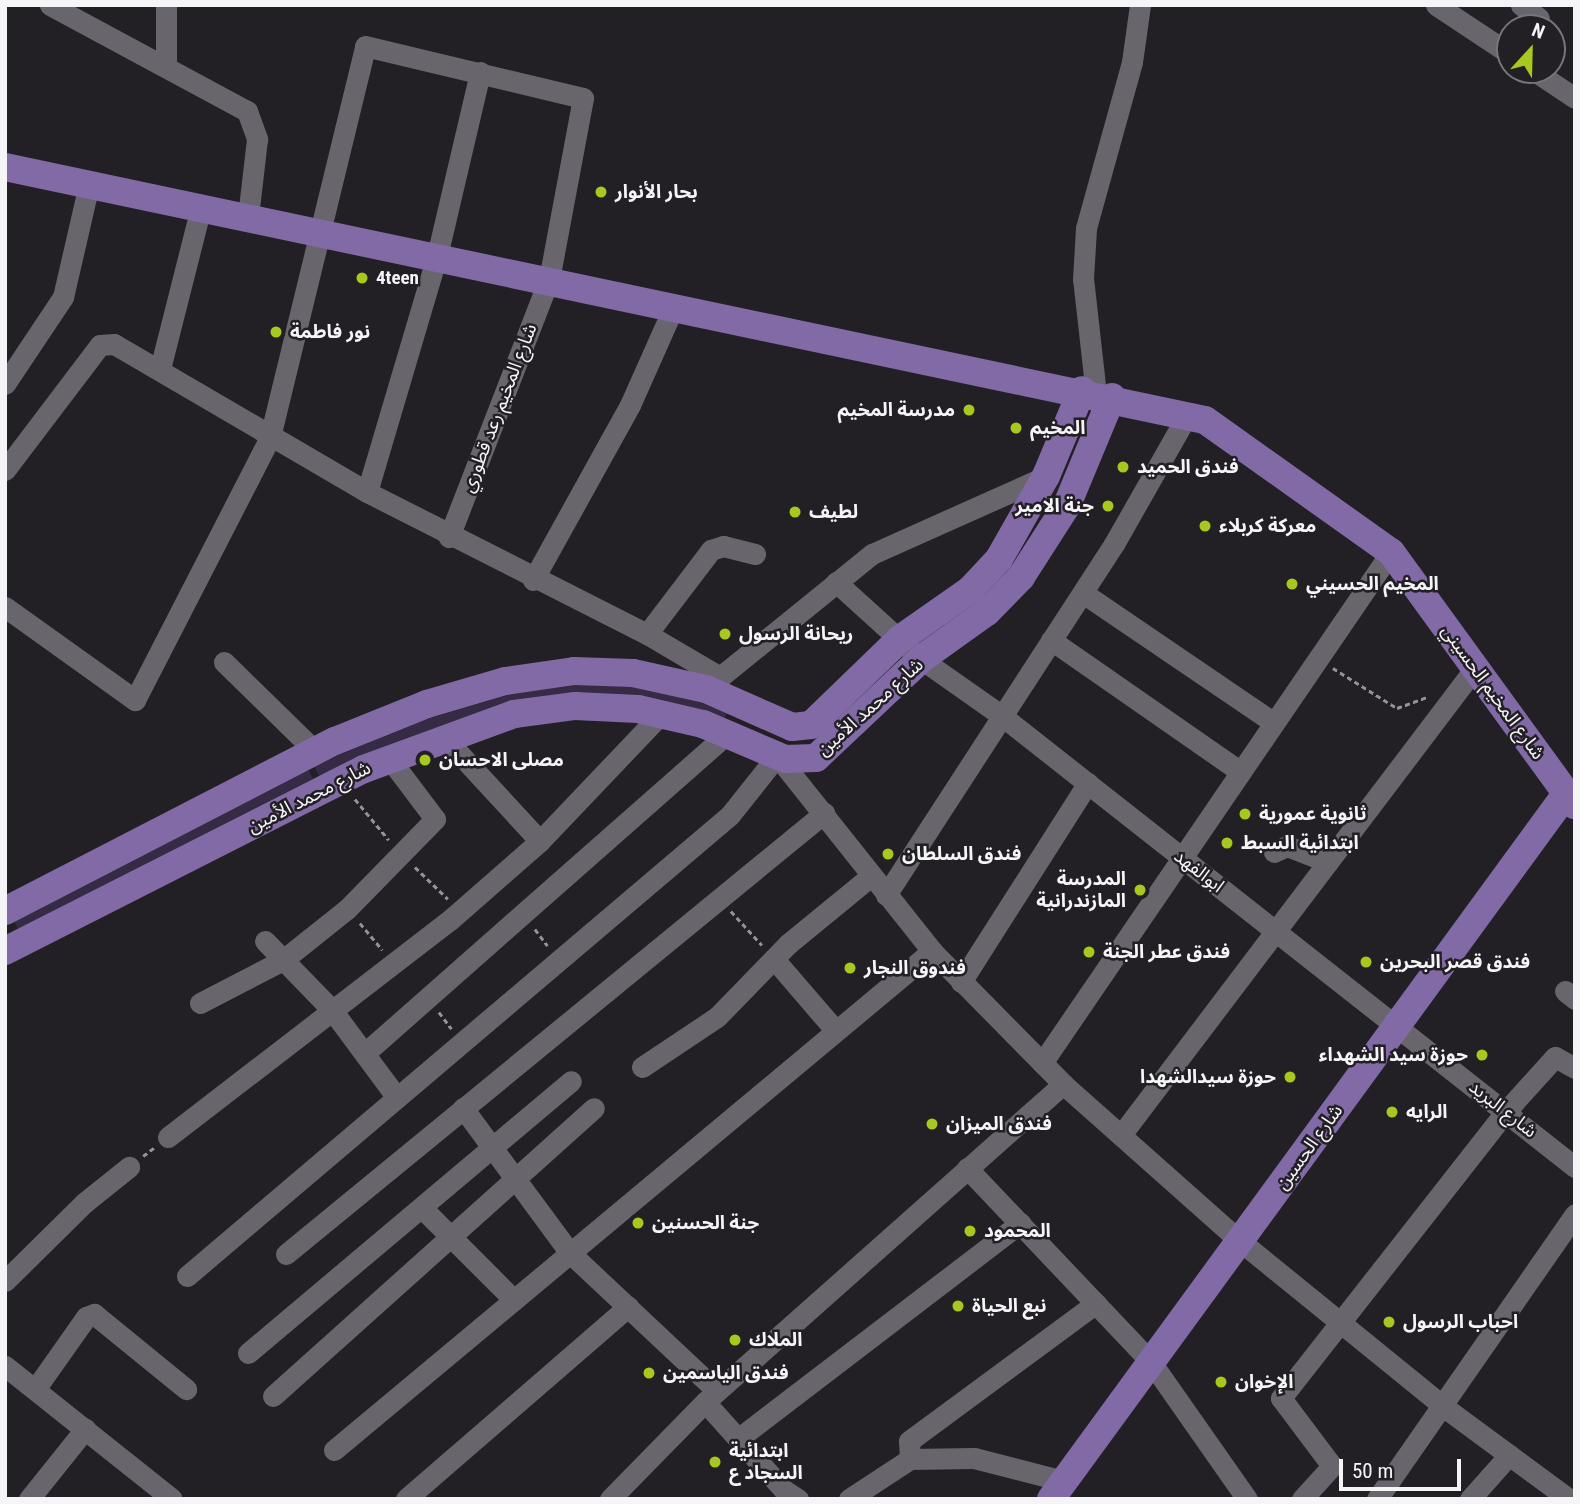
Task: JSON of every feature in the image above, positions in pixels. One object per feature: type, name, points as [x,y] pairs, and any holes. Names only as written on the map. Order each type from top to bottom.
[{"type":"main road","name":"شارع المخيم الحسيني","points":[[5,167],[1188,414],[1216,427],[1391,551],[1468,677],[1572,794]]},
{"type":"main road","name":"شارع محمد الأمين","points":[[5,911],[315,751],[427,704],[540,674],[634,673],[713,683],[787,725],[806,726],[816,722],[900,639],[954,602],[987,573],[1026,516],[1046,476],[1097,394]]},
{"type":"main road","name":"شارع محمد الأمين","points":[[5,951],[389,758],[443,736],[543,709],[604,706],[662,713],[728,733],[777,756],[800,762],[827,752],[921,659],[987,612],[1034,561],[1067,505],[1097,394]]},
{"type":"main road","name":"شارع الحسين","points":[[1054,1492],[1397,1026],[1572,794]]},
{"type":"street","points":[[50,5],[236,101],[252,117],[257,139],[248,217]]},
{"type":"street","points":[[166,5],[166,65]]},
{"type":"street","points":[[1097,394],[1084,304],[1086,228],[1132,62],[1140,5]]},
{"type":"street","points":[[1436,5],[1464,13],[1496,42]]},
{"type":"street","points":[[5,607],[135,700],[270,437],[322,232],[365,46],[480,72],[437,256],[367,492]]},
{"type":"street","name":"شارع المخيم رعد قطوري","points":[[449,537],[549,279],[583,98],[480,72]]},
{"type":"street","points":[[1554,84],[1575,98]]},
{"type":"street","points":[[5,384],[63,297],[89,184]]},
{"type":"street","points":[[160,369],[201,207]]},
{"type":"street","points":[[533,580],[630,405],[674,306]]},
{"type":"street","points":[[5,470],[100,345],[125,348],[270,437],[449,537],[647,634],[713,683],[836,582],[894,542],[1046,476]]},
{"type":"street","points":[[886,895],[1083,593],[1188,414]]},
{"type":"street","points":[[647,634],[711,550],[723,546],[755,554]]},
{"type":"street","points":[[1042,1063],[1391,551]]},
{"type":"street","points":[[836,582],[921,659]]},
{"type":"street","points":[[1083,593],[1274,723]]},
{"type":"street","points":[[1051,640],[1241,772]]},
{"type":"street","name":"ابوالفهد","points":[[921,659],[1002,716],[1397,1026]]},
{"type":"street","points":[[224,662],[315,751]]},
{"type":"street","points":[[1121,1135],[1468,677]]},
{"type":"street","points":[[167,1137],[332,1010],[387,972],[540,841],[662,713]]},
{"type":"street","points":[[365,1053],[728,733]]},
{"type":"street","points":[[443,736],[540,841]]},
{"type":"street","points":[[187,1276],[730,816],[777,756],[932,951],[1063,1084],[1240,1241],[1444,1408],[1565,1498]]},
{"type":"street","points":[[200,1003],[283,960],[347,909],[435,819],[389,758]]},
{"type":"street","points":[[961,982],[1088,783]]},
{"type":"street","points":[[286,1254],[824,813]]},
{"type":"street","points":[[1274,852],[1287,846],[1328,862]]},
{"type":"street","points":[[642,1067],[717,1017],[774,959],[871,876]]},
{"type":"street","points":[[265,941],[332,1010],[397,1098]]},
{"type":"street","points":[[334,1450],[932,951]]},
{"type":"street","points":[[774,959],[835,1030]]},
{"type":"street","name":"شارع البريد","points":[[1397,1026],[1575,1167]]},
{"type":"street","points":[[1302,1499],[1332,1466],[1281,1398],[1506,1111],[1555,1057],[1575,1068]]},
{"type":"street","points":[[248,1353],[422,1208],[491,1145],[571,1081]]},
{"type":"street","points":[[610,1499],[711,1397],[1063,1084]]},
{"type":"street","points":[[464,1108],[569,1252],[628,1307],[711,1397],[738,1438],[787,1496]]},
{"type":"street","points":[[273,1396],[594,1108]]},
{"type":"street","points":[[5,1281],[84,1203],[130,1167]]},
{"type":"street","points":[[967,1168],[1151,1362],[1247,1499]]},
{"type":"street","points":[[422,1208],[514,1300]]},
{"type":"street","points":[[1387,1495],[1575,1214]]},
{"type":"street","points":[[738,1438],[1020,1223]]},
{"type":"street","points":[[910,1459],[909,1441],[1096,1303]]},
{"type":"street","points":[[406,1499],[628,1307]]},
{"type":"street","points":[[36,1388],[86,1317],[94,1314],[186,1389]]},
{"type":"street","points":[[5,1366],[36,1388],[172,1499]]},
{"type":"street","points":[[29,1499],[85,1429]]},
{"type":"street","points":[[1470,1499],[1509,1455]]},
{"type":"street","points":[[849,1499],[910,1459],[974,1458],[1054,1492]]},
{"type":"path","points":[[1318,659],[1397,708],[1468,677]]},
{"type":"path","points":[[719,898],[774,959]]},
{"type":"path","points":[[130,1167],[167,1137]]},
{"type":"shaded area","points":[[545,684],[625,684],[728,708],[725,718],[653,699],[551,695],[526,699],[319,776],[314,766],[411,724]]},
{"type":"shaded area","points":[[308,769],[313,779],[18,929],[13,919]]},
{"type":"place","name":"بحار الأنوار","points":[[601,192]]},
{"type":"place","name":"4teen","points":[[362,278]]},
{"type":"place","name":"نور فاطمة","points":[[276,332]]},
{"type":"place","name":"مدرسة المخيم","points":[[969,410]]},
{"type":"place","name":"المخيم","points":[[1016,428]]},
{"type":"place","name":"فندق الحميد","points":[[1123,467]]},
{"type":"place","name":"جنة الامير","points":[[1108,506]]},
{"type":"place","name":"لطيف","points":[[795,512]]},
{"type":"place","name":"معركة كربلاء","points":[[1205,526]]},
{"type":"place","name":"المخيم الحسيني","points":[[1292,584]]},
{"type":"place","name":"ريحانة الرسول","points":[[725,634]]},
{"type":"place","name":"مصلى الاحسان","points":[[425,760]]},
{"type":"place","name":"ثانوية عمورية","points":[[1245,814]]},
{"type":"place","name":"ابتدائية السبط","points":[[1227,843]]},
{"type":"place","name":"فندق السلطان","points":[[888,854]]},
{"type":"place","name":"المدرسة المازندرانية","points":[[1140,890]]},
{"type":"place","name":"فندق عطر الجنة","points":[[1089,952]]},
{"type":"place","name":"فندق قصر البحرين","points":[[1366,962]]},
{"type":"place","name":"فندوق النجار","points":[[850,968]]},
{"type":"place","name":"حوزة سيد الشهداء","points":[[1482,1055]]},
{"type":"place","name":"حوزة سيدالشهدا","points":[[1290,1077]]},
{"type":"place","name":"الرايه","points":[[1392,1112]]},
{"type":"place","name":"فندق الميزان","points":[[932,1124]]},
{"type":"place","name":"جنة الحسنين","points":[[638,1223]]},
{"type":"place","name":"المحمود","points":[[970,1231]]},
{"type":"place","name":"نبع الحياة","points":[[958,1306]]},
{"type":"place","name":"احباب الرسول","points":[[1389,1322]]},
{"type":"place","name":"الملاك","points":[[735,1340]]},
{"type":"place","name":"فندق الياسمين","points":[[649,1373]]},
{"type":"place","name":"الإخوان","points":[[1221,1382]]},
{"type":"place","name":"ابتدائية السجاد ع","points":[[715,1462]]}]
